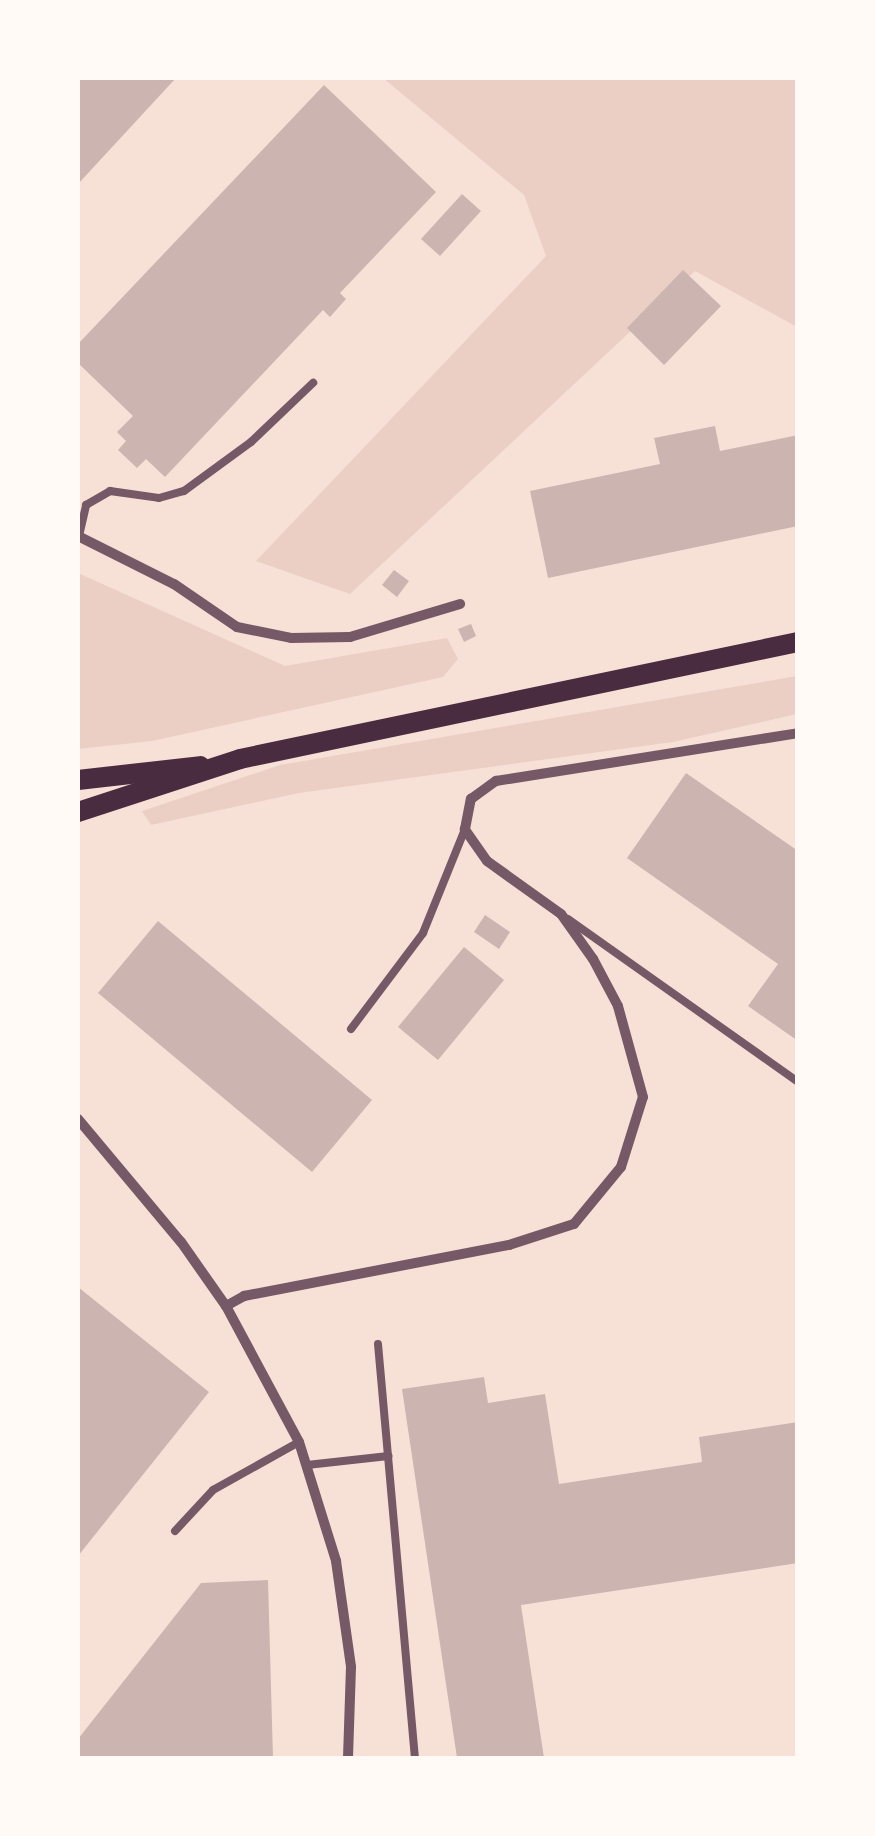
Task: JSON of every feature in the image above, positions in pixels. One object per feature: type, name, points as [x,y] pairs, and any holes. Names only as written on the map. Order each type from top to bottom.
[{"type":"main road","points":[[78,780],[217,765],[798,642]]},
{"type":"main road","points":[[78,812],[217,765]]},
{"type":"street","points":[[78,536],[174,584],[237,627],[291,638],[350,637],[460,604]]},
{"type":"street","points":[[226,1306],[244,1296],[509,1245],[574,1224],[620,1167],[642,1097],[618,1006],[560,914],[487,862],[465,828],[471,799],[496,780],[798,733]]},
{"type":"street","points":[[78,1119],[181,1242],[226,1306],[298,1442],[336,1561],[351,1667],[348,1758]]},
{"type":"lane","points":[[78,536],[86,505],[110,491],[160,498],[184,491],[226,463],[314,383]]},
{"type":"lane","points":[[351,1028],[424,933],[465,828]]},
{"type":"lane","points":[[560,914],[798,1082]]},
{"type":"lane","points":[[378,1344],[415,1758]]},
{"type":"lane","points":[[175,1531],[214,1490],[298,1442]]},
{"type":"lane","points":[[307,1465],[389,1456]]},
{"type":"shaded area","points":[[383,78],[797,78],[797,327],[695,271],[350,594],[256,561],[546,256],[524,195]]},
{"type":"shaded area","points":[[78,573],[285,666],[447,638],[458,659],[443,677],[152,741],[78,749]]},
{"type":"shaded area","points":[[797,676],[797,714],[673,742],[299,793],[151,825],[142,811],[280,765]]},
{"type":"building","points":[[78,78],[176,78],[78,184]]},
{"type":"building","points":[[324,85],[436,192],[340,293],[346,299],[330,317],[323,310],[165,477],[146,459],[137,468],[118,450],[126,441],[117,432],[133,416],[78,363],[78,344]]},
{"type":"building","points":[[462,194],[481,211],[440,256],[421,239]]},
{"type":"building","points":[[683,270],[721,306],[664,365],[627,328]]},
{"type":"building","points":[[715,426],[720,451],[798,435],[798,526],[548,578],[530,491],[660,464],[654,438]]},
{"type":"building","points":[[394,570],[409,581],[397,597],[382,585]]},
{"type":"building","points":[[471,624],[476,636],[464,642],[458,629]]},
{"type":"building","points":[[686,773],[798,851],[798,1041],[748,1006],[778,964],[627,858]]},
{"type":"building","points":[[485,915],[510,932],[499,949],[474,932]]},
{"type":"building","points":[[158,921],[372,1100],[312,1172],[98,993]]},
{"type":"building","points":[[464,947],[504,980],[438,1060],[398,1027]]},
{"type":"building","points":[[78,1287],[209,1392],[78,1556]]},
{"type":"building","points":[[484,1377],[488,1403],[545,1394],[559,1484],[702,1462],[699,1437],[798,1422],[798,1563],[521,1605],[544,1758],[457,1758],[402,1389]]},
{"type":"building","points":[[268,1580],[273,1758],[78,1758],[78,1739],[201,1583]]}]
